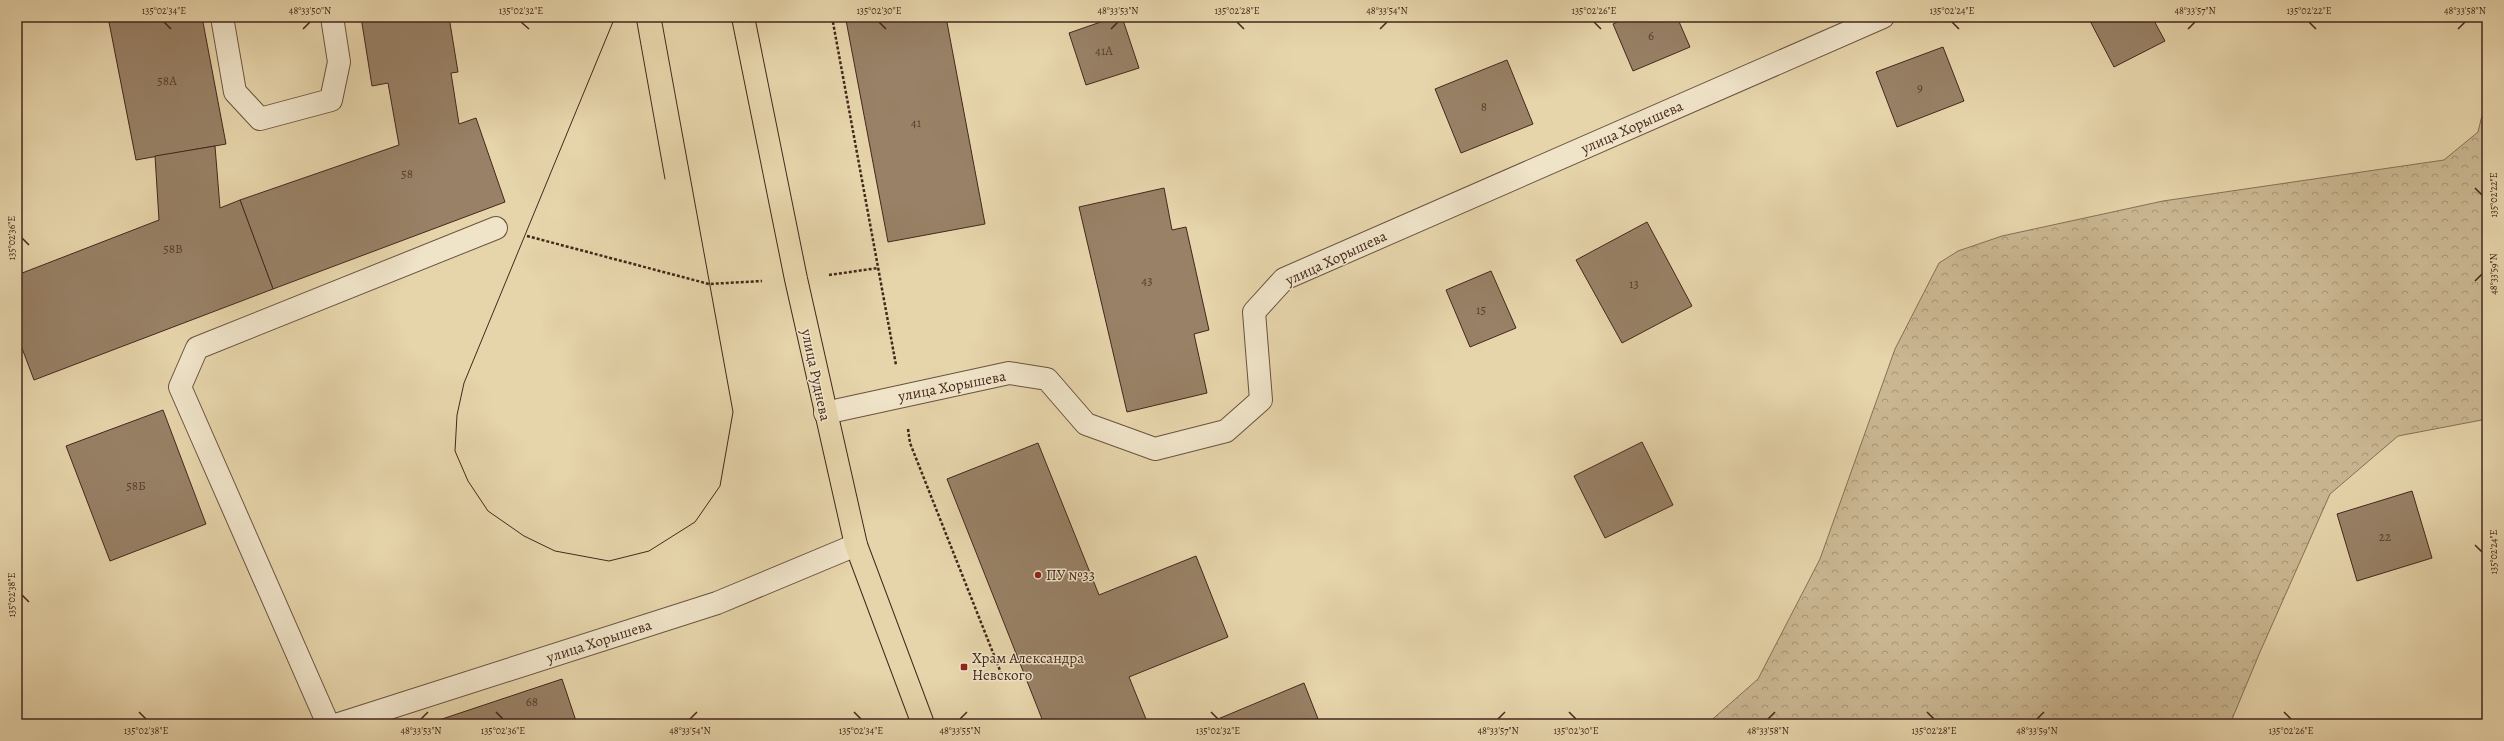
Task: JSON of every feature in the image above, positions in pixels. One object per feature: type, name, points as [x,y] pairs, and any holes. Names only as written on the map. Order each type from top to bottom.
[{"type":"main road","name":"улица Руднева","points":[[743,17],[796,279],[856,545],[923,724]]},
{"type":"street","points":[[222,17],[236,92],[260,119],[331,100],[339,62],[332,17]]},
{"type":"street","name":"улица Хорышева","points":[[825,413],[902,395],[1009,373],[1047,379],[1086,424],[1155,449],[1226,431],[1261,400],[1254,312],[1284,279],[1883,17]]},
{"type":"street","points":[[328,724],[180,387],[197,348],[496,228]]},
{"type":"street","name":"улица Хорышева","points":[[339,724],[717,603],[856,545]]},
{"type":"path","points":[[832,17],[910,443],[1003,678]]},
{"type":"path","points":[[496,228],[709,284],[796,279],[878,268]]},
{"type":"green space","points":[[2487,95],[2487,419],[2398,436],[2330,494],[2230,724],[1707,724],[1758,679],[1820,559],[1895,349],[1939,263],[1958,251],[2002,236],[2163,201],[2444,160],[2478,132]]},
{"type":"building","points":[[108,17],[202,17],[226,144],[136,160]]},
{"type":"building","points":[[361,17],[449,17],[458,72],[451,73],[459,124],[476,118],[505,202],[273,289],[240,200],[399,145],[388,83],[372,86]]},
{"type":"building","points":[[862,17],[946,17],[985,224],[888,242],[846,20]]},
{"type":"building","points":[[1115,17],[1122,17],[1139,68],[1086,85],[1069,33]]},
{"type":"building","points":[[1628,17],[1677,17],[1690,47],[1633,71],[1613,24]]},
{"type":"building","points":[[2088,17],[2152,17],[2165,41],[2114,67]]},
{"type":"building","points":[[1943,47],[1964,101],[1897,127],[1876,72]]},
{"type":"building","points":[[1507,60],[1533,124],[1461,153],[1435,89]]},
{"type":"building","points":[[215,146],[220,208],[240,200],[273,289],[34,380],[17,335],[17,275],[159,220],[155,156]]},
{"type":"building","points":[[1164,188],[1172,230],[1186,227],[1209,330],[1194,334],[1207,393],[1127,412],[1079,207]]},
{"type":"building","points":[[1647,222],[1692,306],[1622,343],[1576,260]]},
{"type":"building","points":[[1491,271],[1516,328],[1470,347],[1446,290]]},
{"type":"building","points":[[163,410],[206,524],[110,561],[66,446]]},
{"type":"building","points":[[1642,442],[1673,505],[1605,538],[1574,476]]},
{"type":"building","name":"ПУ №33","points":[[1038,443],[1099,595],[1196,556],[1228,637],[1129,677],[1148,724],[1044,724],[947,479]]},
{"type":"building","points":[[2412,491],[2432,558],[2357,581],[2337,514]]},
{"type":"building","points":[[562,679],[577,724],[427,724]]},
{"type":"building","points":[[1304,683],[1320,724],[1206,724]]},
{"type":"tram line","points":[[615,17],[464,383],[457,415],[455,451],[468,481],[488,511],[524,536],[555,551],[609,561],[649,551],[695,522],[720,486],[733,412],[661,17]]},
{"type":"tram line","points":[[636,17],[665,179]]},
{"type":"place","name":"ПУ №33","points":[[1038,575]]},
{"type":"place","name":"Храм Александра Невского","points":[[964,667]]}]
